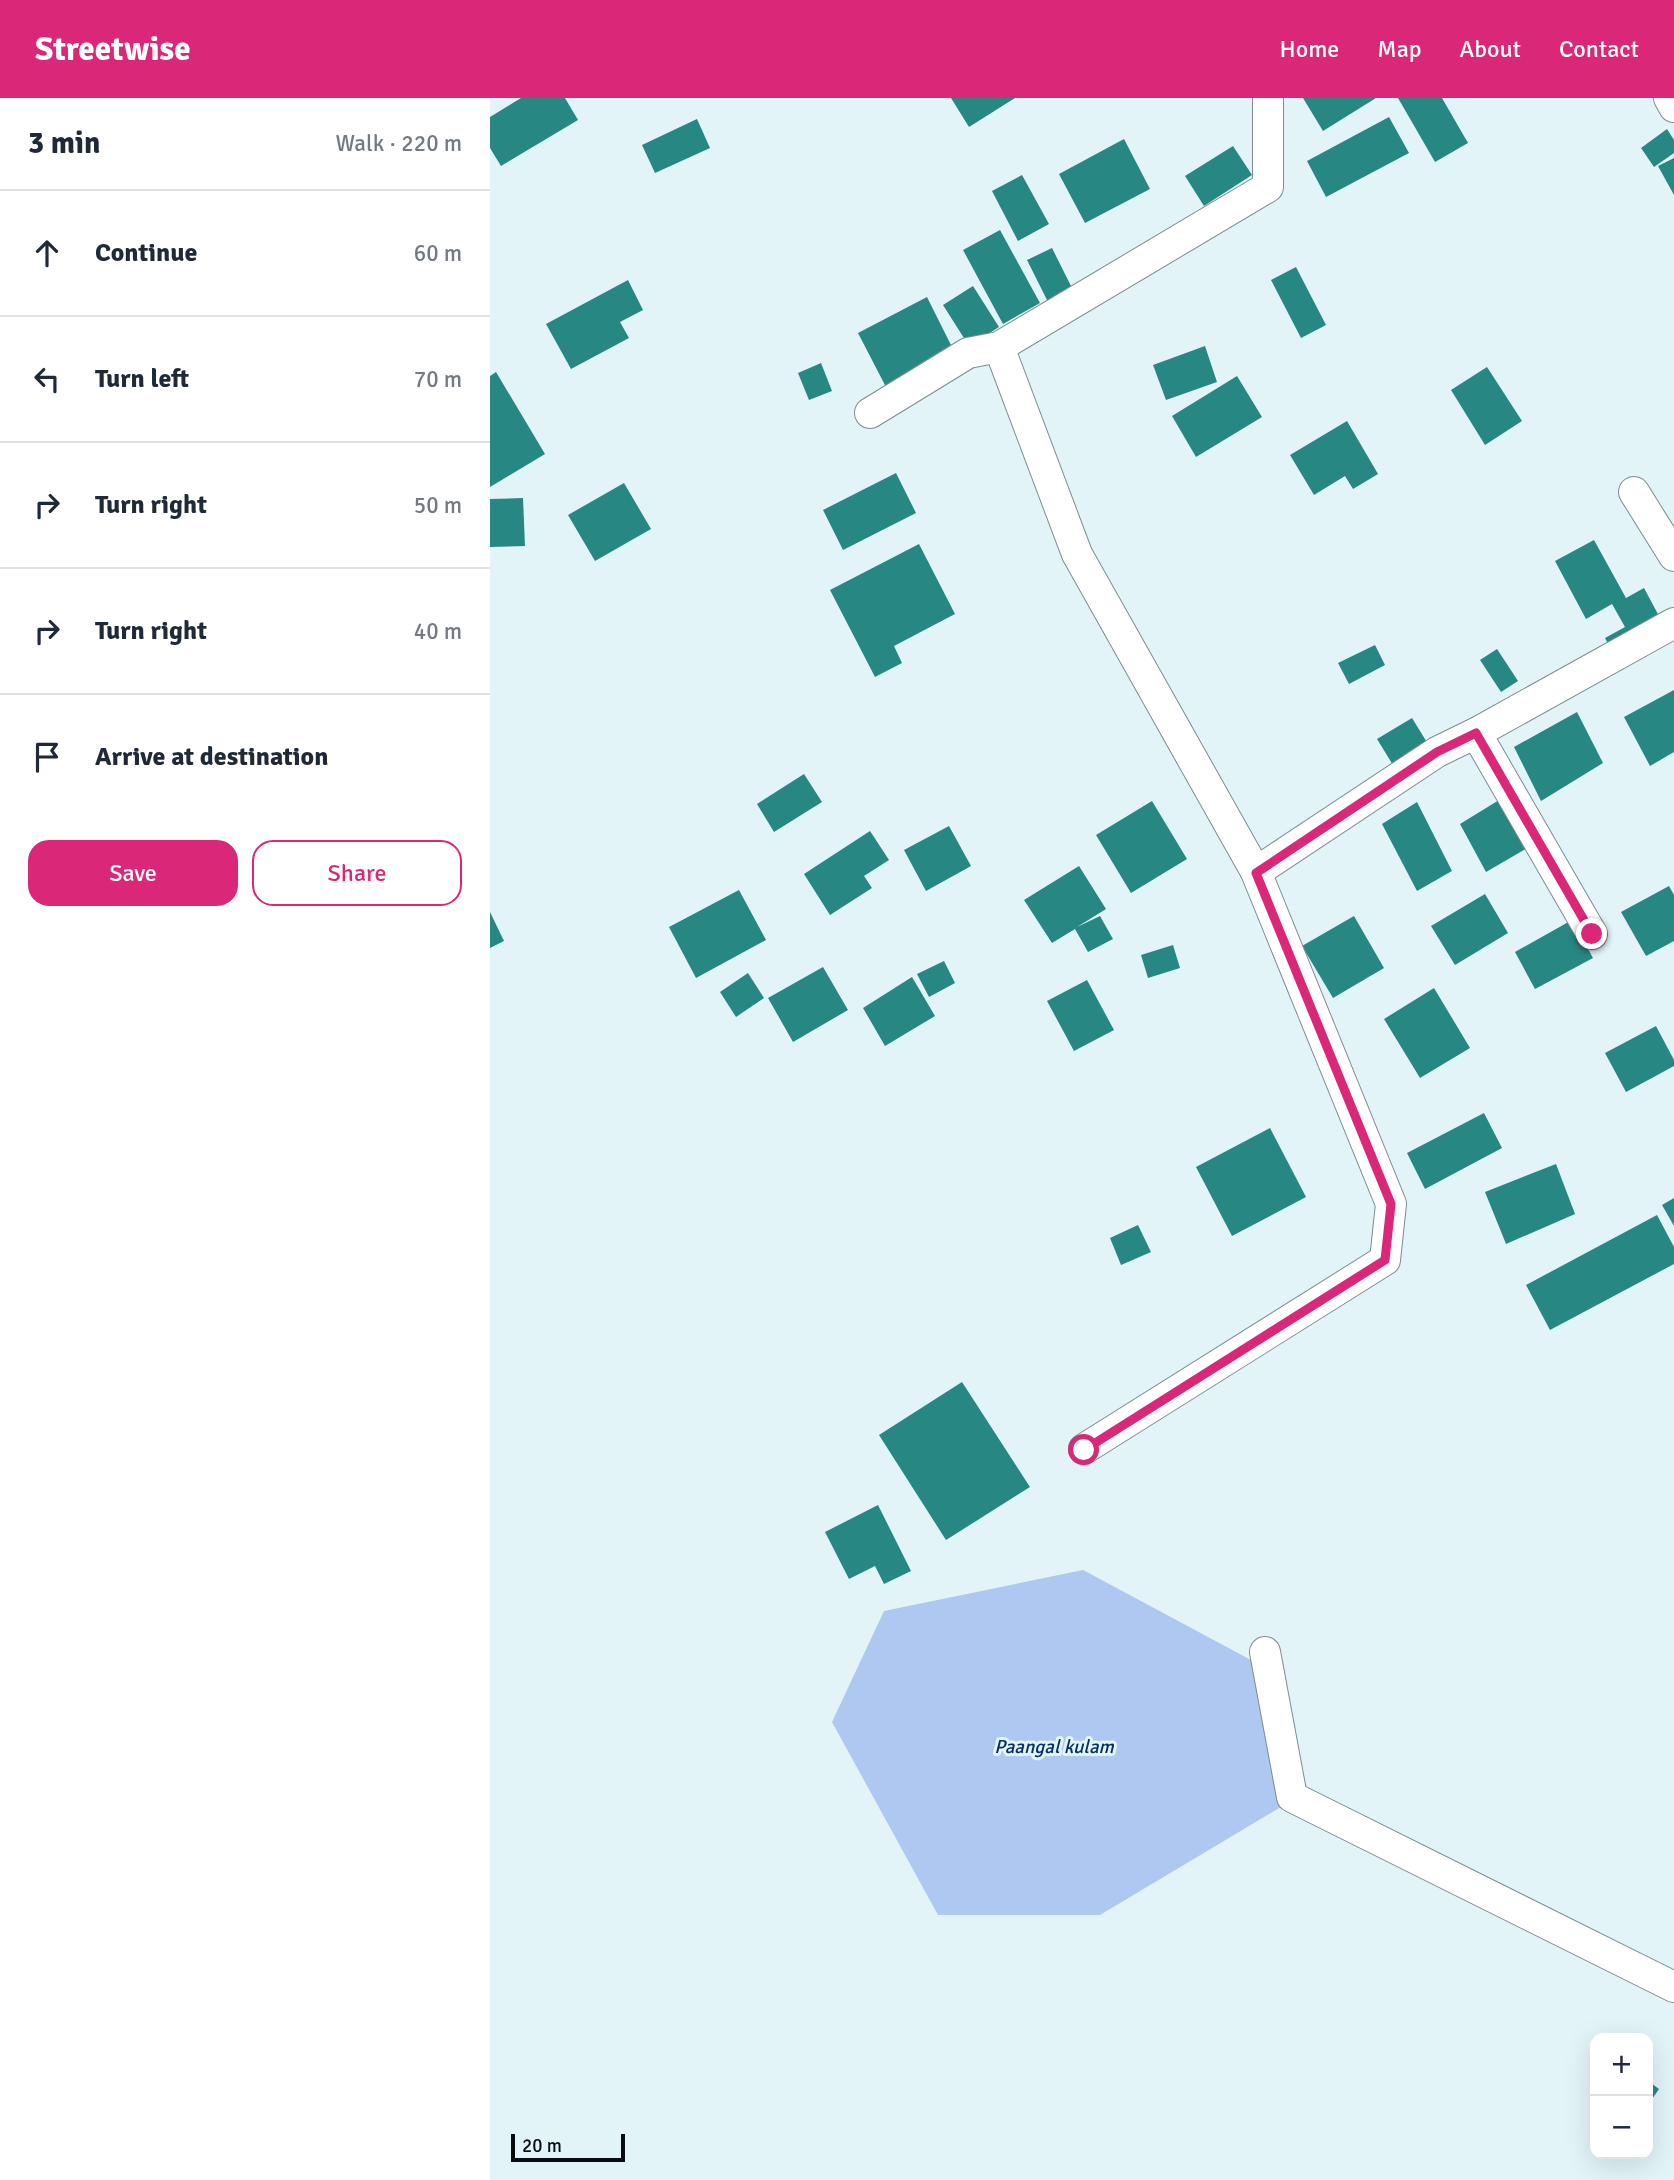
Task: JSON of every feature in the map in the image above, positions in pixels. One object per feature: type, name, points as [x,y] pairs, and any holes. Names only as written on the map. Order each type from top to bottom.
[{"type":"street","points":[[870,413],[968,353],[999,347],[1268,187],[1268,98]]},
{"type":"street","points":[[1669,98],[1674,107]]},
{"type":"street","points":[[999,347],[1077,554],[1256,873],[1391,1204],[1385,1260],[1084,1450]]},
{"type":"street","points":[[1634,492],[1674,556]]},
{"type":"street","points":[[1256,873],[1437,752],[1674,623]]},
{"type":"street","points":[[1476,733],[1592,934]]},
{"type":"street","points":[[1265,1652],[1292,1797],[1674,1987]]},
{"type":"water","name":"Paangal kulam","points":[[1083,1570],[1251,1660],[1281,1807],[1100,1915],[938,1915],[832,1722],[884,1611]]},
{"type":"building","points":[[521,98],[565,98],[578,120],[501,166],[490,148],[490,117]]},
{"type":"building","points":[[951,98],[1015,98],[969,127]]},
{"type":"building","points":[[1303,98],[1376,98],[1323,131]]},
{"type":"building","points":[[1398,98],[1442,98],[1468,143],[1435,162]]},
{"type":"building","points":[[1389,117],[1409,153],[1326,197],[1307,161]]},
{"type":"building","points":[[697,119],[710,148],[655,173],[642,145]]},
{"type":"building","points":[[1667,129],[1674,140],[1674,153],[1654,167],[1641,148]]},
{"type":"building","points":[[1124,139],[1150,189],[1085,223],[1059,174]]},
{"type":"building","points":[[1233,146],[1252,175],[1204,206],[1185,176]]},
{"type":"building","points":[[1674,158],[1674,195],[1658,166]]},
{"type":"building","points":[[1022,175],[1049,224],[1018,241],[992,191]]},
{"type":"building","points":[[1000,230],[1040,303],[1003,324],[963,250]]},
{"type":"building","points":[[1052,248],[1073,290],[1048,302],[1027,260]]},
{"type":"building","points":[[1296,267],[1326,325],[1301,338],[1271,280]]},
{"type":"building","points":[[628,280],[643,310],[620,322],[629,338],[571,369],[546,324]]},
{"type":"building","points":[[973,286],[999,327],[969,346],[943,305]]},
{"type":"building","points":[[927,297],[954,351],[886,387],[858,333]]},
{"type":"building","points":[[1205,346],[1217,382],[1166,400],[1153,365]]},
{"type":"building","points":[[821,363],[832,391],[809,400],[798,373]]},
{"type":"building","points":[[1487,367],[1522,421],[1485,445],[1451,390]]},
{"type":"building","points":[[496,372],[545,454],[490,487],[490,376]]},
{"type":"building","points":[[1237,376],[1262,417],[1196,457],[1172,416]]},
{"type":"building","points":[[1347,421],[1378,474],[1353,489],[1345,476],[1314,495],[1290,455]]},
{"type":"building","points":[[896,473],[916,513],[843,550],[823,510]]},
{"type":"building","points":[[624,483],[651,529],[595,561],[568,515]]},
{"type":"building","points":[[523,498],[525,546],[490,547],[490,499]]},
{"type":"building","points":[[1594,540],[1626,598],[1644,588],[1667,631],[1616,659],[1605,638],[1625,627],[1612,604],[1586,619],[1555,561]]},
{"type":"building","points":[[919,544],[955,614],[894,646],[902,663],[875,677],[830,590]]},
{"type":"building","points":[[1375,645],[1385,665],[1349,684],[1338,663]]},
{"type":"building","points":[[1497,649],[1518,681],[1501,692],[1480,660]]},
{"type":"building","points":[[1674,690],[1674,752],[1650,766],[1624,717]]},
{"type":"building","points":[[1577,712],[1603,763],[1541,801],[1514,747]]},
{"type":"building","points":[[1412,718],[1428,744],[1393,765],[1377,739]]},
{"type":"building","points":[[804,774],[822,802],[774,832],[757,804]]},
{"type":"building","points":[[1504,797],[1529,847],[1486,872],[1460,824]]},
{"type":"building","points":[[1152,801],[1187,859],[1131,893],[1096,835]]},
{"type":"building","points":[[1417,802],[1452,871],[1417,891],[1382,824]]},
{"type":"building","points":[[949,826],[971,866],[926,891],[904,850]]},
{"type":"building","points":[[870,831],[889,860],[864,876],[872,888],[830,915],[804,874]]},
{"type":"building","points":[[1079,866],[1106,909],[1077,927],[1100,916],[1113,939],[1088,952],[1075,929],[1052,943],[1024,900]]},
{"type":"building","points":[[1669,886],[1674,895],[1674,941],[1646,956],[1621,912]]},
{"type":"building","points":[[739,890],[766,940],[696,978],[669,927]]},
{"type":"building","points":[[1485,894],[1508,933],[1455,965],[1431,926]]},
{"type":"building","points":[[490,912],[504,941],[490,948]]},
{"type":"building","points":[[1354,916],[1384,968],[1333,998],[1302,946]]},
{"type":"building","points":[[1572,920],[1593,958],[1535,989],[1515,952]]},
{"type":"building","points":[[1173,945],[1180,968],[1148,978],[1141,955]]},
{"type":"building","points":[[944,961],[955,983],[929,997],[917,974]]},
{"type":"building","points":[[823,967],[848,1010],[793,1042],[768,998]]},
{"type":"building","points":[[748,973],[764,998],[736,1017],[720,992]]},
{"type":"building","points":[[912,977],[935,1016],[885,1046],[863,1008]]},
{"type":"building","points":[[1087,980],[1114,1030],[1074,1051],[1047,1001]]},
{"type":"building","points":[[1434,988],[1470,1048],[1420,1078],[1384,1019]]},
{"type":"building","points":[[1656,1026],[1674,1060],[1674,1066],[1626,1092],[1605,1053]]},
{"type":"building","points":[[1484,1113],[1502,1148],[1425,1189],[1407,1153]]},
{"type":"building","points":[[1270,1128],[1306,1197],[1232,1236],[1196,1167]]},
{"type":"building","points":[[1556,1164],[1575,1214],[1506,1244],[1485,1192]]},
{"type":"building","points":[[1674,1198],[1674,1226],[1662,1205]]},
{"type":"building","points":[[1657,1215],[1674,1247],[1674,1264],[1550,1330],[1526,1285]]},
{"type":"building","points":[[1138,1225],[1151,1252],[1121,1265],[1110,1238]]},
{"type":"building","points":[[962,1382],[1030,1487],[946,1540],[879,1435]]},
{"type":"building","points":[[878,1505],[911,1571],[884,1584],[875,1566],[849,1579],[825,1532]]},
{"type":"building","points":[[1653,2085],[1659,2089],[1653,2098]]},
{"type":"route","points":[[1084,1450],[1385,1260],[1391,1204],[1256,873],[1437,752],[1476,733],[1592,934]]}]
